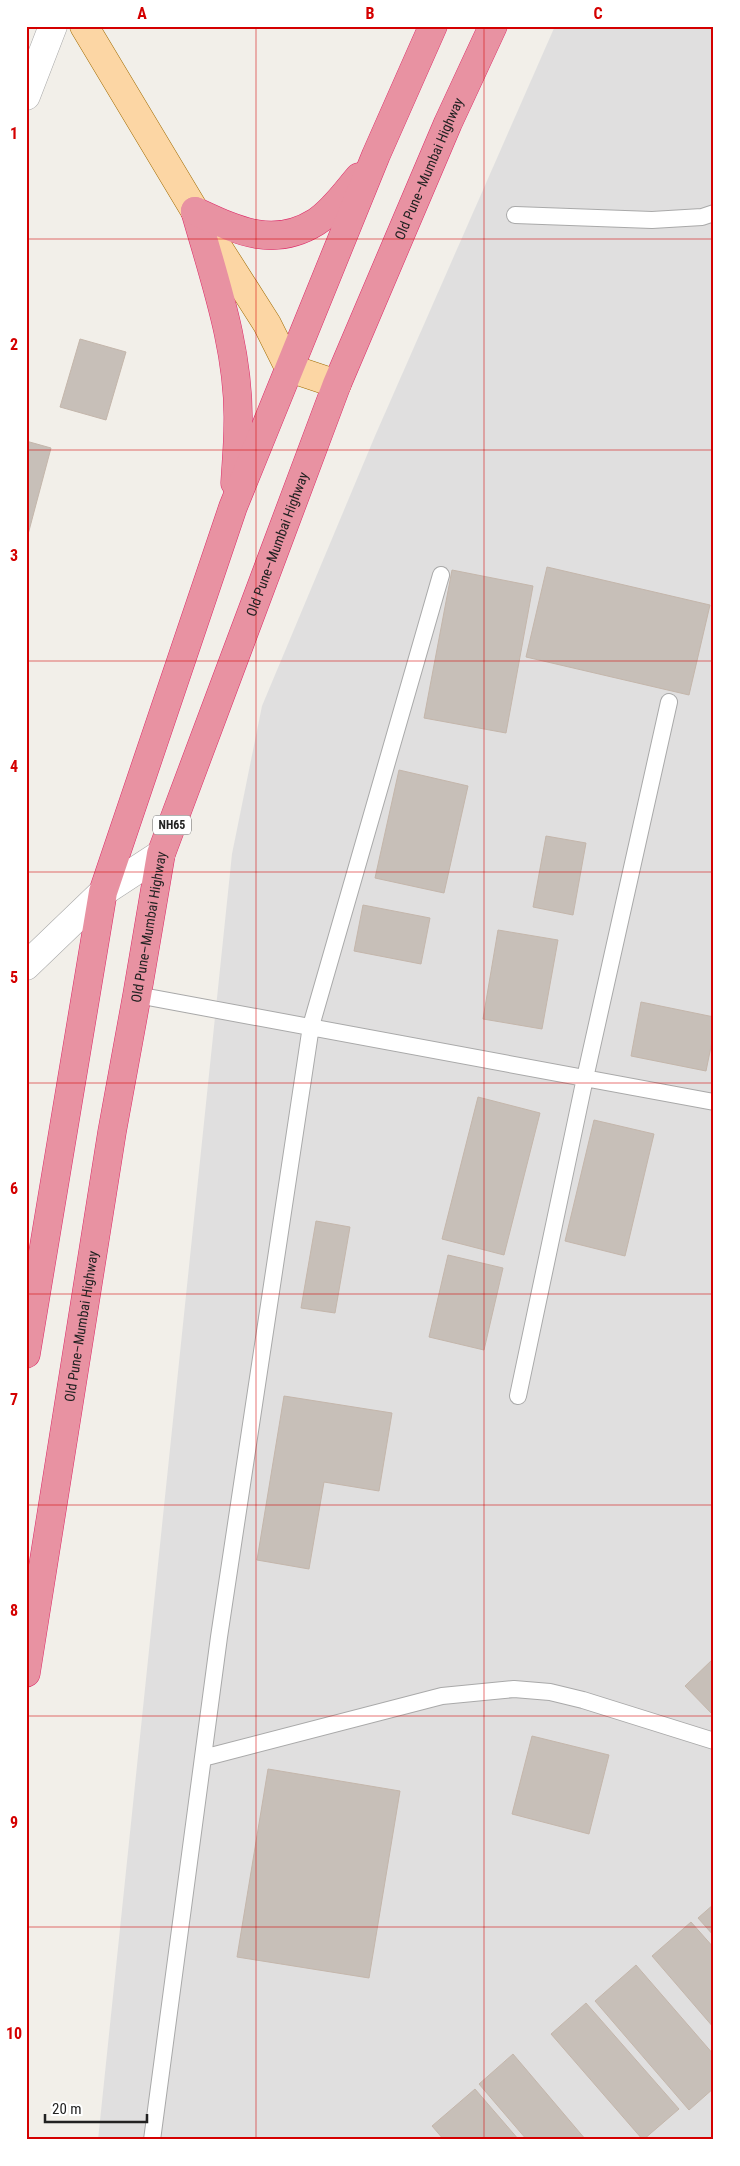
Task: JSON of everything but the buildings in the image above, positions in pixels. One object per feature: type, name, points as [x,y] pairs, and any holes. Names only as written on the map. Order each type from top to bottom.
[{"type":"highway","points":[[26,1354],[103,892],[233,507],[376,155],[433,26]]},
{"type":"highway","name":"Old Pune–Mumbai Highway","points":[[26,1673],[112,1132],[161,854],[337,384],[448,123],[493,26]]},
{"type":"highway","points":[[195,211],[236,230],[258,236],[286,235],[316,222],[337,203],[376,155]]},
{"type":"highway","points":[[195,211],[223,307],[234,368],[238,424],[233,507]]},
{"type":"main road","points":[[84,26],[195,211],[267,324],[289,368],[337,384]]},
{"type":"street","points":[[26,96],[53,26]]},
{"type":"street","points":[[26,966],[103,892],[161,854]]},
{"type":"lane","points":[[514,215],[652,220],[702,217],[714,213]]},
{"type":"lane","points":[[152,2140],[203,1758],[311,1026],[442,575]]},
{"type":"lane","points":[[518,1396],[585,1078],[669,702]]},
{"type":"lane","points":[[137,994],[714,1102]]},
{"type":"lane","points":[[203,1758],[442,1696],[514,1689],[550,1692],[583,1700],[714,1741]]},
{"type":"shaded area","points":[[555,26],[714,26],[714,2140],[98,2140],[232,854],[262,706],[375,436]]}]
